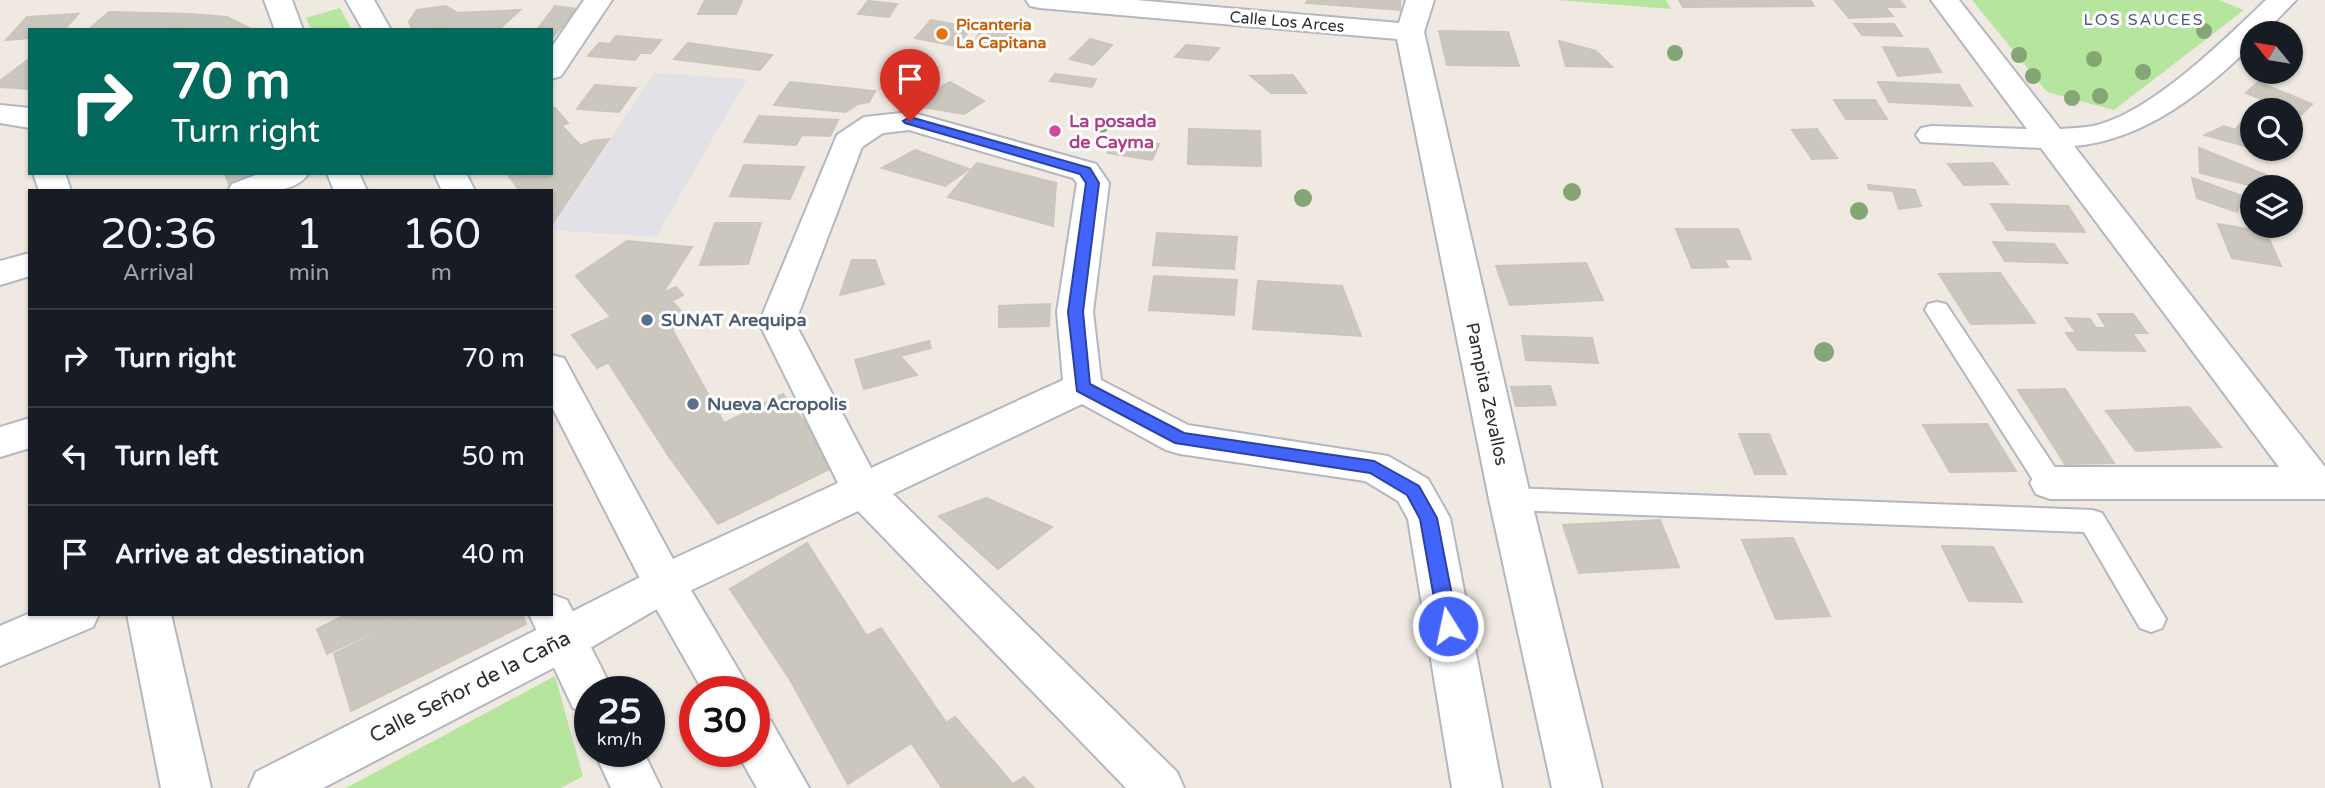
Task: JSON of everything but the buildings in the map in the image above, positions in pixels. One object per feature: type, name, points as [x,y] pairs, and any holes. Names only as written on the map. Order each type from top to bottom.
[{"type":"street","points":[[278,0],[288,28]]},
{"type":"street","points":[[360,0],[376,28]]},
{"type":"street","points":[[553,67],[598,0]]},
{"type":"street","name":"Calle Los Arces","points":[[1040,0],[1415,16]]},
{"type":"street","points":[[1945,0],[2320,484]]},
{"type":"street","points":[[1932,135],[2051,139],[2097,135],[2133,122],[2212,68],[2275,1]]},
{"type":"street","name":"Pampita Zevallos","points":[[1415,16],[1510,499],[1577,788]]},
{"type":"street","points":[[0,114],[28,118]]},
{"type":"street","points":[[1159,788],[862,489],[778,323],[848,142],[875,124],[910,121],[1085,171],[1093,183],[1075,312],[1083,387],[1180,439],[1374,467],[1413,490],[1429,518],[1477,788]]},
{"type":"street","points":[[249,189],[288,175]]},
{"type":"street","points":[[0,273],[28,265]]},
{"type":"street","points":[[553,372],[664,583],[718,676]]},
{"type":"street","name":"Calle Señor de la Caña","points":[[274,788],[557,626],[664,583],[1083,387]]},
{"type":"street","points":[[0,442],[28,434]]},
{"type":"street","points":[[2050,483],[2320,484]]},
{"type":"street","points":[[0,646],[72,616]]},
{"type":"street","points":[[149,616],[186,788]]},
{"type":"street","points":[[557,626],[582,676]]},
{"type":"street","points":[[770,763],[785,788]]},
{"type":"street","points":[[626,767],[636,788]]},
{"type":"lane","points":[[1937,310],[2050,483]]},
{"type":"lane","points":[[1510,499],[2092,521],[2151,620]]},
{"type":"shaded area","points":[[654,73],[747,79],[656,237],[553,230]]},
{"type":"green space","points":[[1557,0],[1666,0],[1671,9]]},
{"type":"green space","points":[[1972,0],[2219,0],[2244,10],[2114,110],[2047,92]]},
{"type":"green space","points":[[340,8],[351,28],[311,28],[306,18]]},
{"type":"green space","points":[[555,676],[574,744],[574,767],[580,767],[583,776],[561,788],[346,788]]},
{"type":"place","name":"Picanteria La Capitana","points":[[942,34]]},
{"type":"place","name":"La posada de Cayma","points":[[1055,131]]},
{"type":"place","name":"SUNAT Arequipa","points":[[647,320]]},
{"type":"place","name":"Nueva Acropolis","points":[[693,404]]},
{"type":"district","name":"LOS SAUCES","points":[[2144,20]]},
{"type":"route","points":[[910,121],[1085,171],[1093,183],[1088,199],[1075,312],[1083,387],[1180,439],[1374,467],[1413,490],[1429,518],[1448,626]]}]
